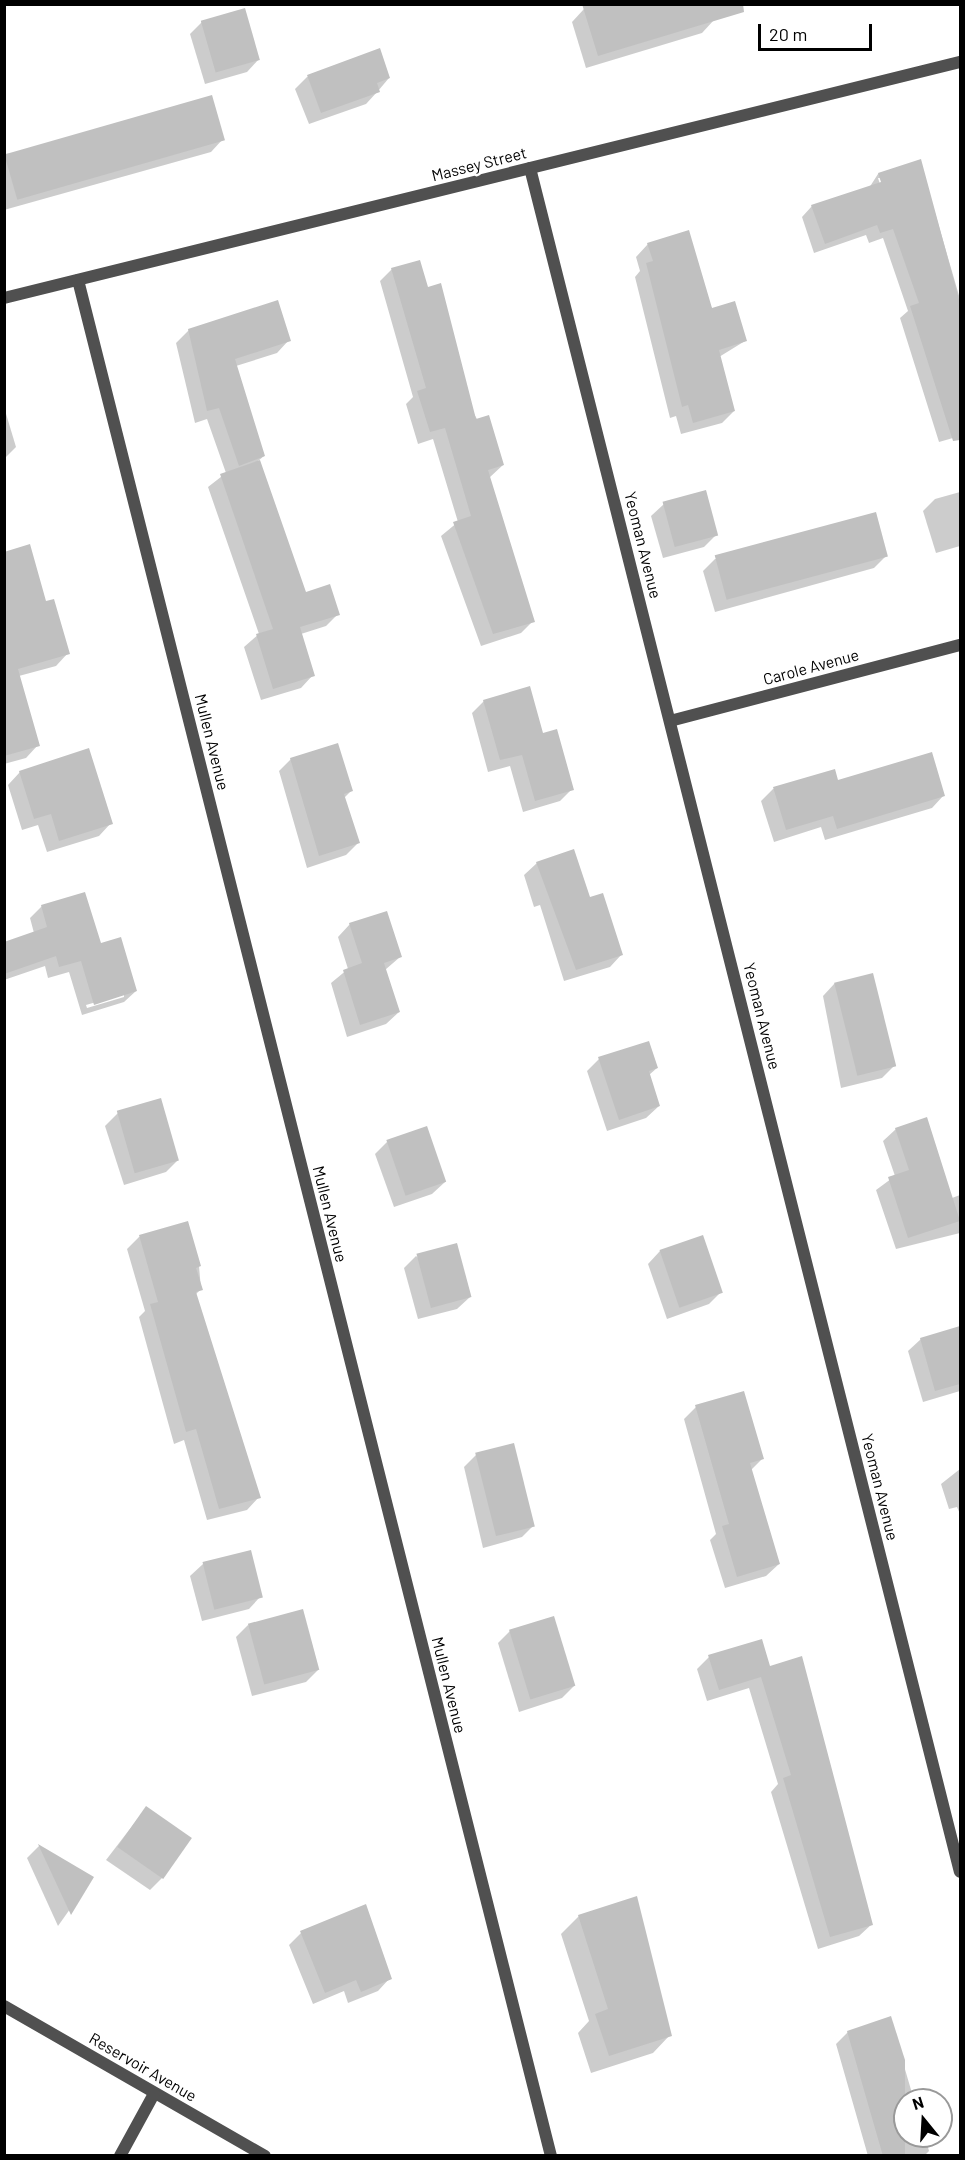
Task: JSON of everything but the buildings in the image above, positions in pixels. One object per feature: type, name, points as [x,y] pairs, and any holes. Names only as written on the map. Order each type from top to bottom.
[{"type":"street","name":"Massey Street","points":[[4,298],[960,62]]},
{"type":"street","name":"Yeoman Avenue","points":[[530,168],[960,1872]]},
{"type":"street","name":"Mullen Avenue","points":[[78,280],[551,2156]]},
{"type":"street","name":"Carole Avenue","points":[[670,721],[960,645]]},
{"type":"street","name":"Reservoir Avenue","points":[[4,2006],[265,2156]]},
{"type":"street","points":[[120,2156],[154,2094]]}]
